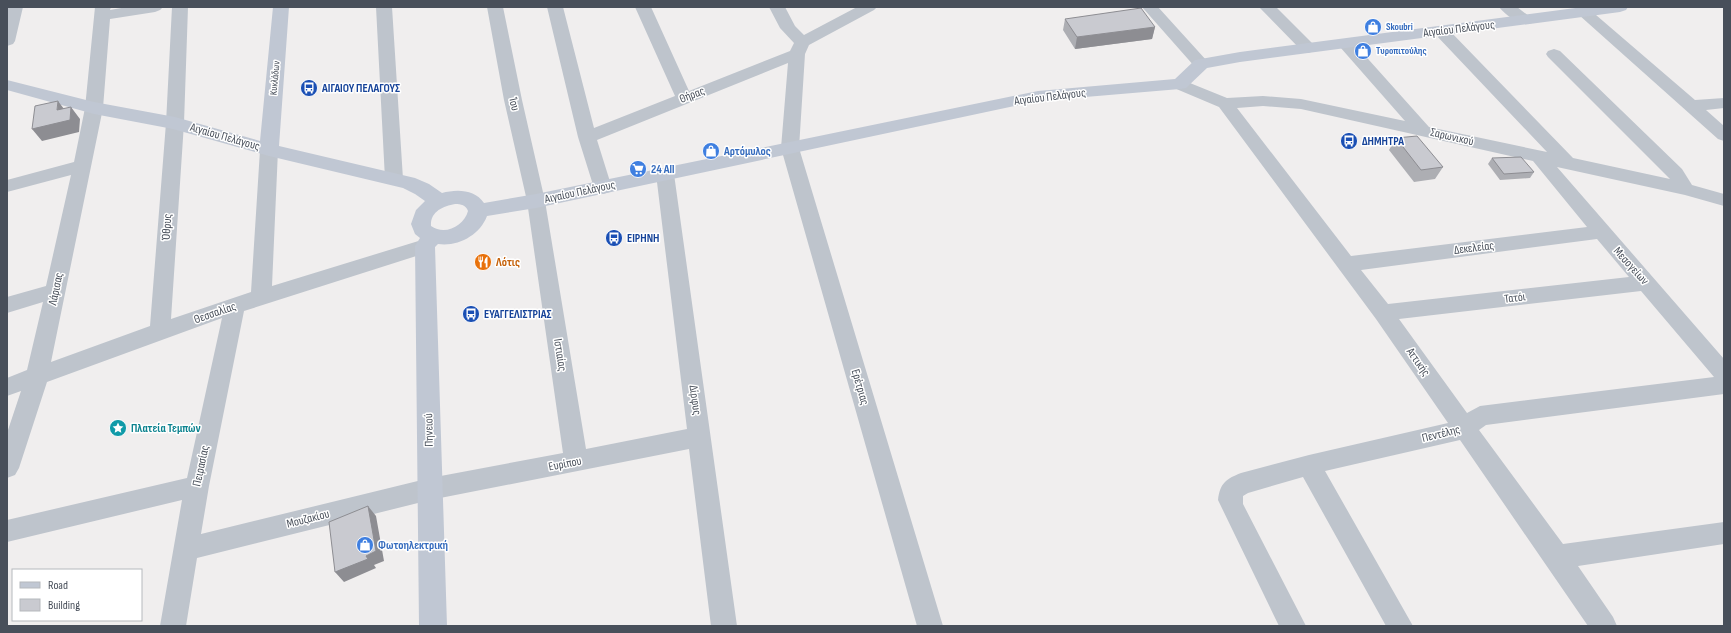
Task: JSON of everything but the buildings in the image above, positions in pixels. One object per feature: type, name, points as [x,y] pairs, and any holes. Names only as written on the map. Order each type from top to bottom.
[{"type":"main road","name":"Κυκλάδων","points":[[269,150],[281,7]]},
{"type":"main road","name":"Αιγαίου Πελάγους","points":[[1201,64],[1308,48],[1620,7]]},
{"type":"main road","points":[[1180,84],[1201,64]]},
{"type":"main road","name":"Αιγαίου Πελάγους","points":[[478,211],[603,188],[1038,96],[1180,84]]},
{"type":"main road","name":"Αιγαίου Πελάγους","points":[[7,85],[94,108],[175,123],[269,150],[408,182],[422,189],[439,201]]},
{"type":"main road","points":[[455,197],[469,199],[474,202],[478,211],[475,222],[464,231],[448,237],[429,241],[420,223],[421,217],[425,211],[439,201],[455,197]]},
{"type":"main road","name":"Πηνειού","points":[[429,241],[430,488],[433,626]]},
{"type":"street","points":[[7,40],[14,7]]},
{"type":"street","points":[[102,12],[155,7]]},
{"type":"street","name":"Όθρυς","points":[[160,331],[175,123],[180,7]]},
{"type":"street","points":[[384,7],[394,179]]},
{"type":"street","name":"Ίου","points":[[495,7],[513,100],[536,201]]},
{"type":"street","points":[[555,7],[587,138],[603,188]]},
{"type":"street","points":[[643,7],[648,22],[684,98]]},
{"type":"street","points":[[778,7],[800,48],[790,148]]},
{"type":"street","name":"Θήρας","points":[[587,138],[800,48],[869,7]]},
{"type":"street","points":[[1150,7],[1201,64]]},
{"type":"street","points":[[1267,7],[1308,48]]},
{"type":"street","points":[[1507,7],[1526,20]]},
{"type":"street","name":"Λάρισας","points":[[7,468],[37,377],[82,166],[94,108],[102,12]]},
{"type":"street","points":[[1584,12],[1724,135]]},
{"type":"street","points":[[1441,31],[1568,164]]},
{"type":"street","points":[[1346,44],[1423,130]]},
{"type":"street","points":[[1554,54],[1676,173],[1685,189]]},
{"type":"street","name":"Σαρωνικού","points":[[1180,84],[1225,103],[1263,101],[1301,104],[1685,189],[1724,200]]},
{"type":"street","name":"Αττικής","points":[[1225,103],[1348,264],[1557,557],[1604,626]]},
{"type":"street","points":[[1692,106],[1724,103]]},
{"type":"street","name":"Ερέτριας","points":[[790,148],[930,626]]},
{"type":"street","points":[[261,297],[269,150]]},
{"type":"street","name":"Μεσογείων","points":[[1539,157],[1601,232],[1647,283],[1724,374]]},
{"type":"street","points":[[7,186],[82,166]]},
{"type":"street","name":"Δίρφυς","points":[[664,174],[724,626]]},
{"type":"street","name":"Ιστιαίας","points":[[536,201],[576,462]]},
{"type":"street","name":"Δεκελείας","points":[[1348,264],[1601,232]]},
{"type":"street","name":"Θεσσαλίας","points":[[7,387],[160,331],[429,241]]},
{"type":"street","name":"Τατόι","points":[[1383,313],[1647,283]]},
{"type":"street","points":[[7,305],[55,291]]},
{"type":"street","name":"Πειρασίας","points":[[173,626],[197,486],[235,306]]},
{"type":"street","name":"Πεντέλης","points":[[1292,626],[1232,506],[1230,500],[1231,491],[1241,484],[1309,465],[1464,428],[1480,416],[1724,385]]},
{"type":"street","name":"Ευρίπου","points":[[430,488],[576,462],[699,437]]},
{"type":"street","points":[[1309,465],[1400,626]]},
{"type":"street","points":[[7,531],[197,486]]},
{"type":"street","name":"Μουζακίου","points":[[186,549],[430,488]]},
{"type":"street","points":[[1557,557],[1724,533]]},
{"type":"place","name":"Skoubri","points":[[1373,27]]},
{"type":"place","name":"Τυροπιτούλης","points":[[1363,51]]},
{"type":"place","name":"ΑΙΓΑΙΟΥ ΠΕΛΑΓΟΥΣ","points":[[309,88]]},
{"type":"place","name":"ΔΗΜΗΤΡΑ","points":[[1349,141]]},
{"type":"place","name":"Αρτόμυλος","points":[[711,151]]},
{"type":"place","name":"24 All","points":[[638,169]]},
{"type":"place","name":"ΕΙΡΗΝΗ","points":[[614,238]]},
{"type":"place","name":"Λότις","points":[[483,262]]},
{"type":"place","name":"ΕΥΑΓΓΕΛΙΣΤΡΙΑΣ","points":[[471,314]]},
{"type":"place","name":"Πλατεία Τεμπών","points":[[118,428]]},
{"type":"place","name":"Φωτοηλεκτρική","points":[[365,545]]}]
